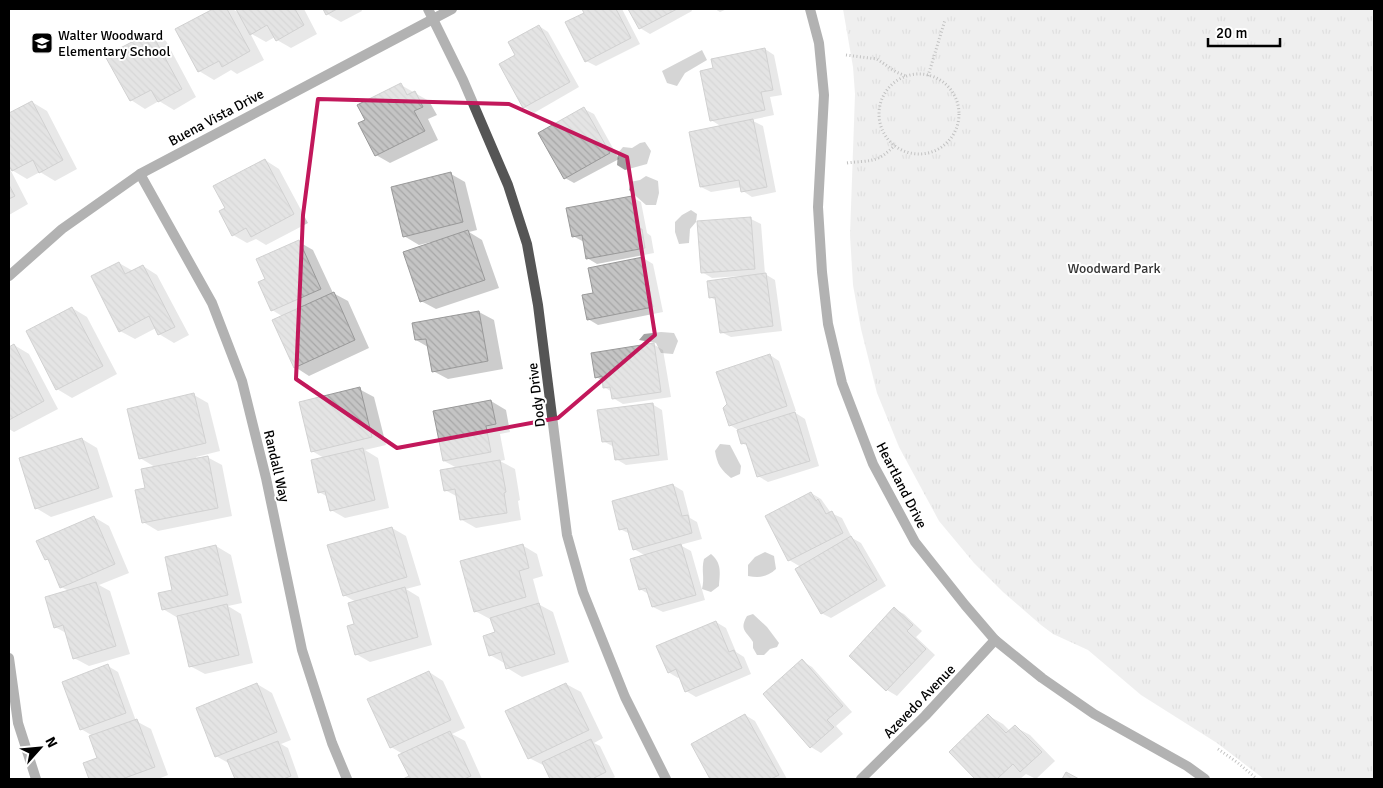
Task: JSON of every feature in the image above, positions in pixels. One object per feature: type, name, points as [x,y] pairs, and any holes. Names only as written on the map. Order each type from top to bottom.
[{"type":"street","name":"Dody Drive","points":[[428,9],[464,80],[508,185],[527,244],[538,305],[566,535],[582,592],[625,697],[666,779]]},
{"type":"street","name":"Buena Vista Drive","points":[[9,276],[62,229],[140,174],[452,9]]},
{"type":"street","name":"Heartland Drive","points":[[810,9],[819,43],[824,95],[818,207],[822,272],[828,324],[842,383],[873,464],[915,542],[995,640],[1042,678],[1094,714],[1187,766],[1205,779]]},
{"type":"street","name":"Randall Way","points":[[140,174],[212,303],[242,381],[266,478],[302,650],[332,743],[347,779]]},
{"type":"street","name":"Azevedo Avenue","points":[[860,779],[925,716],[995,640]]},
{"type":"street","points":[[9,658],[18,723],[36,779]]},
{"type":"path","points":[[928,76],[945,20]]},
{"type":"path","points":[[846,55],[877,59],[896,72],[906,76]]},
{"type":"path","points":[[919,74],[928,76],[944,83],[953,93],[958,106],[958,119],[954,132],[936,150],[922,154],[910,153],[894,145],[881,128],[879,116],[880,103],[886,91],[894,82],[906,76],[919,74]]},
{"type":"path","points":[[847,163],[872,161],[888,152],[894,145]]},
{"type":"path","points":[[1218,750],[1238,763],[1257,779]]},
{"type":"highlighted area","points":[[318,99],[509,104],[627,157],[655,335],[558,418],[397,448],[296,379],[303,215]]},
{"type":"green space","name":"Woodward Park","points":[[843,9],[1374,9],[1374,779],[1264,779],[1217,743],[1141,695],[1088,650],[1053,634],[1041,625],[1003,592],[974,563],[939,521],[899,447],[877,393],[861,329],[853,285],[850,235],[855,94],[853,67]]},
{"type":"shaded area","points":[[702,50],[707,60],[685,73],[677,86],[667,83],[662,71]]},
{"type":"shaded area","points":[[645,142],[651,151],[647,164],[625,170],[617,165],[618,153],[623,147],[632,148]]},
{"type":"shaded area","points":[[646,176],[658,181],[659,193],[656,205],[646,205],[629,190],[630,182],[640,180]]},
{"type":"shaded area","points":[[691,210],[697,214],[696,222],[690,229],[689,243],[679,244],[675,232],[675,222]]},
{"type":"shaded area","points":[[674,333],[678,341],[673,354],[661,353],[656,343],[639,340],[644,334]]},
{"type":"shaded area","points":[[720,444],[730,445],[741,466],[740,474],[731,478],[720,466],[715,451]]},
{"type":"shaded area","points":[[765,552],[774,556],[776,569],[770,574],[763,576],[748,576],[748,565],[755,557]]},
{"type":"shaded area","points":[[711,554],[719,565],[720,573],[719,586],[711,592],[702,589],[704,559]]},
{"type":"shaded area","points":[[753,614],[767,627],[779,643],[777,647],[770,649],[764,655],[757,655],[753,648],[753,642],[744,627],[747,616]]},
{"type":"building","points":[[213,9],[227,9],[250,51],[222,67],[219,61],[198,72],[175,29]]},
{"type":"building","points":[[236,9],[295,9],[304,25],[276,41],[267,25],[250,35]]},
{"type":"building","points":[[323,9],[337,9],[326,15]]},
{"type":"building","points":[[582,9],[616,9],[631,38],[585,62],[565,22],[584,13]]},
{"type":"building","points":[[628,9],[677,9],[639,29]]},
{"type":"building","points":[[539,25],[570,82],[523,108],[499,64],[515,55],[508,42]]},
{"type":"building","points":[[151,32],[182,89],[158,102],[151,90],[130,101],[105,56]]},
{"type":"building","points":[[765,48],[773,90],[761,92],[765,110],[710,121],[700,71],[713,68],[711,59]]},
{"type":"building","points":[[401,83],[407,95],[415,91],[423,107],[414,111],[425,131],[375,156],[358,123],[365,120],[357,105]]},
{"type":"building","points":[[32,101],[63,160],[39,173],[33,160],[12,171],[9,166],[9,113]]},
{"type":"building","points":[[584,107],[610,153],[564,179],[538,133]]},
{"type":"building","points":[[753,119],[767,187],[741,192],[739,180],[700,187],[689,132]]},
{"type":"building","points":[[265,159],[294,214],[251,237],[246,228],[232,236],[219,211],[225,208],[213,186]]},
{"type":"building","points":[[451,172],[463,222],[403,237],[391,187]]},
{"type":"building","points":[[9,185],[15,196],[9,199]]},
{"type":"building","points":[[632,196],[638,229],[642,229],[645,248],[586,259],[582,235],[572,237],[566,208]]},
{"type":"building","points":[[751,217],[755,269],[701,273],[697,221]]},
{"type":"building","points":[[468,230],[485,280],[420,302],[403,252]]},
{"type":"building","points":[[299,240],[321,289],[271,311],[258,282],[265,279],[256,259]]},
{"type":"building","points":[[643,257],[653,307],[587,320],[582,295],[593,293],[588,268]]},
{"type":"building","points":[[119,262],[125,274],[143,265],[175,327],[158,335],[149,316],[119,332],[91,276]]},
{"type":"building","points":[[766,273],[773,326],[720,333],[715,297],[709,298],[707,281]]},
{"type":"building","points":[[334,292],[355,340],[294,368],[272,320]]},
{"type":"building","points":[[72,307],[103,366],[56,390],[26,331]]},
{"type":"building","points":[[479,311],[488,361],[432,372],[426,339],[415,340],[412,323]]},
{"type":"building","points":[[654,343],[661,392],[612,399],[610,387],[603,388],[602,376],[595,378],[591,353]]},
{"type":"building","points":[[14,344],[44,401],[9,420],[9,347]]},
{"type":"building","points":[[770,354],[787,406],[729,426],[723,408],[727,404],[716,372]]},
{"type":"building","points":[[360,387],[372,437],[311,452],[299,402]]},
{"type":"building","points":[[194,393],[206,443],[139,459],[127,409]]},
{"type":"building","points":[[491,400],[496,424],[486,426],[491,452],[443,461],[433,411]]},
{"type":"building","points":[[653,403],[659,455],[615,460],[612,441],[602,442],[597,410]]},
{"type":"building","points":[[795,412],[810,461],[757,477],[746,443],[741,444],[737,430]]},
{"type":"building","points":[[82,438],[99,488],[35,509],[19,458]]},
{"type":"building","points":[[363,448],[375,500],[330,511],[325,491],[318,493],[311,460]]},
{"type":"building","points":[[208,456],[218,508],[142,523],[135,490],[145,488],[141,469]]},
{"type":"building","points":[[500,460],[506,492],[504,493],[507,513],[460,520],[455,489],[444,491],[440,470]]},
{"type":"building","points":[[673,484],[682,516],[688,515],[692,533],[633,550],[627,528],[619,530],[612,501]]},
{"type":"building","points":[[811,492],[816,501],[818,499],[826,514],[832,511],[843,533],[788,561],[765,516]]},
{"type":"building","points":[[94,516],[115,564],[60,588],[48,559],[45,560],[36,541]]},
{"type":"building","points":[[392,527],[407,577],[343,596],[327,545]]},
{"type":"building","points":[[851,536],[877,580],[821,614],[795,569]]},
{"type":"building","points":[[523,544],[529,568],[519,571],[526,597],[474,612],[460,561]]},
{"type":"building","points":[[681,544],[696,595],[652,607],[646,588],[639,590],[630,559]]},
{"type":"building","points":[[216,545],[228,595],[162,610],[158,593],[172,590],[165,557]]},
{"type":"building","points":[[96,582],[116,646],[73,659],[63,625],[54,628],[45,597]]},
{"type":"building","points":[[405,587],[418,637],[355,655],[347,626],[354,624],[348,603]]},
{"type":"building","points":[[539,603],[555,654],[506,669],[501,652],[489,656],[483,636],[495,632],[490,618]]},
{"type":"building","points":[[227,604],[239,655],[189,667],[177,616]]},
{"type":"building","points":[[894,607],[913,625],[907,631],[926,649],[886,691],[849,656]]},
{"type":"building","points":[[716,621],[729,652],[734,650],[742,668],[685,692],[676,669],[668,673],[656,646]]},
{"type":"building","points":[[802,659],[843,706],[827,720],[834,727],[810,748],[763,694]]},
{"type":"building","points":[[108,664],[126,713],[80,730],[62,682]]},
{"type":"building","points":[[429,671],[451,720],[390,748],[367,699]]},
{"type":"building","points":[[257,683],[277,732],[215,757],[196,708]]},
{"type":"building","points":[[566,683],[589,730],[528,759],[505,711]]},
{"type":"building","points":[[745,714],[779,775],[771,779],[710,779],[691,744]]},
{"type":"building","points":[[988,714],[1006,733],[1015,725],[1042,752],[1020,772],[1013,764],[997,779],[975,779],[949,752]]},
{"type":"building","points":[[137,719],[155,767],[122,779],[89,779],[83,763],[97,758],[89,736]]},
{"type":"building","points":[[450,731],[471,776],[464,779],[403,779],[409,776],[398,755]]},
{"type":"building","points":[[591,739],[606,772],[594,779],[550,779],[542,762]]},
{"type":"building","points":[[278,741],[291,776],[283,779],[235,779],[227,760]]},
{"type":"building","points":[[1066,772],[1079,779],[1062,779]]},
{"type":"place","name":"Walter Woodward Elementary School","points":[[42,43]]}]
